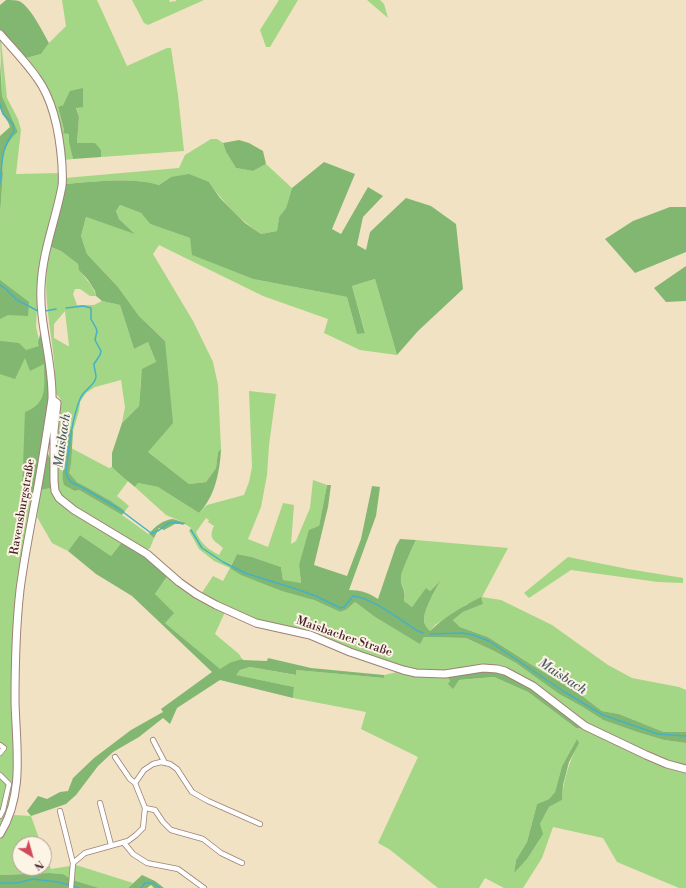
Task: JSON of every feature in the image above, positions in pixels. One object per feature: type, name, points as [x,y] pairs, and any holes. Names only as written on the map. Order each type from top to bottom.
[{"type":"main road","name":"Ravensburgstraße","points":[[0,34],[38,78],[45,91],[57,125],[61,149],[62,185],[46,255],[41,287],[43,321],[52,375],[52,399],[20,591],[15,701],[18,770],[17,783],[12,805],[1,833]]},
{"type":"main road","name":"Maisbacher Straße","points":[[52,399],[57,403],[54,431],[54,482],[55,491],[59,498],[74,510],[147,554],[179,582],[196,594],[216,605],[256,623],[310,635],[350,652],[403,670],[445,674],[483,668],[505,671],[533,686],[585,726],[646,756],[686,769]]},
{"type":"street","points":[[153,740],[165,763]]},
{"type":"street","points":[[0,745],[4,748],[0,753]]},
{"type":"street","points":[[73,863],[85,853],[128,841],[142,828],[145,808],[135,783],[130,779],[115,757]]},
{"type":"street","points":[[135,783],[144,770],[152,764],[161,762],[170,764],[177,769],[192,792],[208,801],[260,824]]},
{"type":"street","points":[[0,775],[9,784],[3,810],[0,816]]},
{"type":"street","points":[[100,804],[111,845]]},
{"type":"street","points":[[145,808],[155,810],[163,822],[171,830],[203,839],[222,853],[242,863]]},
{"type":"street","points":[[60,811],[73,863],[71,888]]},
{"type":"street","points":[[124,842],[133,854],[147,863],[178,869],[204,888]]},
{"type":"green space","points":[[6,0],[19,1],[27,8],[36,20],[49,43],[41,54],[26,58],[0,30],[0,5]]},
{"type":"green space","points":[[62,0],[97,0],[127,66],[167,48],[171,48],[184,151],[101,157],[101,150],[77,143],[79,117],[71,91],[63,105],[58,107],[64,130],[63,133],[69,133],[73,159],[64,160],[60,128],[52,97],[42,78],[26,58],[41,54],[49,43],[66,26]]},
{"type":"green space","points":[[132,0],[169,0],[170,2],[176,0],[204,0],[148,25],[144,23]]},
{"type":"green space","points":[[279,0],[298,0],[270,47],[266,47],[260,30]]},
{"type":"green space","points":[[367,0],[380,0],[384,4],[388,18]]},
{"type":"green space","points":[[0,39],[7,98],[18,119],[21,130],[16,174],[61,173],[59,192],[45,250],[37,307],[36,327],[44,362],[48,404],[24,549],[13,645],[15,771],[6,815],[0,826],[0,215],[3,173],[2,167],[5,150],[18,132],[2,96]]},
{"type":"green space","points":[[0,60],[2,96],[18,132],[5,150],[2,167],[3,173],[0,215],[0,136],[10,127],[0,108]]},
{"type":"green space","points":[[83,88],[83,107],[76,108],[79,117],[77,143],[95,143],[101,150],[101,157],[73,159],[69,142],[69,134],[63,133],[64,130],[58,107],[63,105],[70,91]]},
{"type":"green space","points":[[211,139],[217,139],[223,143],[226,152],[236,168],[253,171],[266,164],[292,188],[286,208],[279,217],[277,231],[261,234],[232,210],[209,182],[171,177],[159,185],[137,181],[100,181],[65,184],[65,178],[179,168],[185,155]]},
{"type":"green space","points":[[239,140],[249,143],[263,151],[266,164],[253,171],[236,168],[226,152],[223,143]]},
{"type":"green space","points":[[324,162],[355,174],[332,229],[341,234],[368,187],[383,196],[363,217],[357,245],[366,250],[370,232],[406,198],[431,206],[456,224],[463,289],[418,331],[397,355],[375,279],[352,286],[365,333],[357,334],[347,297],[253,279],[192,255],[190,238],[150,224],[141,213],[120,205],[116,211],[119,219],[135,234],[86,217],[81,236],[87,254],[118,287],[139,316],[165,341],[173,423],[148,452],[189,484],[206,482],[216,468],[218,452],[221,449],[218,475],[213,492],[199,513],[158,487],[138,483],[135,487],[112,467],[112,453],[122,423],[139,406],[142,369],[156,362],[148,342],[134,349],[120,305],[102,301],[96,296],[95,291],[88,280],[79,270],[78,264],[61,251],[51,247],[65,184],[100,181],[137,181],[159,185],[171,177],[189,174],[209,182],[220,198],[245,223],[261,234],[277,231],[279,217],[286,208],[292,188]]},
{"type":"green space","points":[[120,205],[141,213],[150,224],[190,238],[193,255],[253,279],[347,297],[357,334],[365,332],[352,286],[375,279],[397,355],[360,350],[324,333],[328,319],[263,296],[159,245],[153,254],[193,321],[213,362],[218,385],[221,449],[218,452],[216,468],[206,482],[189,484],[148,452],[165,341],[139,316],[118,287],[87,254],[81,236],[86,217],[134,233],[119,219],[116,211]]},
{"type":"green space","points":[[670,207],[686,207],[686,252],[635,273],[605,239],[633,221]]},
{"type":"green space","points":[[51,247],[61,251],[78,264],[81,272],[92,287],[96,296],[90,296],[80,289],[75,289],[73,294],[77,305],[94,305],[102,301],[120,305],[134,349],[148,342],[156,362],[141,379],[139,406],[122,423],[125,407],[121,380],[95,387],[86,393],[80,402],[73,431],[70,429],[63,434],[65,453],[62,471],[75,491],[79,490],[122,515],[154,538],[150,548],[146,551],[66,503],[64,507],[122,542],[111,556],[80,535],[68,551],[52,543],[37,517],[40,490],[50,488],[57,419],[61,402],[60,398],[55,393],[54,356],[47,302],[47,265]],"holes":[[[65,311],[69,346],[54,338],[54,324]]]},
{"type":"green space","points":[[686,266],[686,301],[666,302],[654,288]]},
{"type":"green space","points":[[0,280],[29,302],[28,316],[8,315],[0,319]]},
{"type":"green space","points":[[41,331],[50,395],[33,500],[22,493],[25,412],[38,404],[42,398],[44,392],[44,364],[30,371],[25,358],[15,379],[0,374],[0,341],[19,343],[26,350],[39,346],[38,342]]},
{"type":"green space","points":[[249,391],[276,394],[269,445],[267,475],[261,507],[248,539],[268,547],[283,503],[294,505],[291,544],[296,541],[310,508],[313,480],[327,485],[319,526],[299,565],[301,584],[283,580],[281,567],[252,557],[237,554],[230,567],[314,600],[340,612],[346,610],[355,602],[375,617],[420,643],[424,637],[466,638],[516,663],[559,694],[603,720],[664,740],[686,743],[686,768],[676,765],[583,723],[519,676],[459,670],[419,672],[259,622],[201,594],[213,576],[223,581],[230,568],[214,561],[199,549],[189,531],[191,528],[185,523],[166,515],[135,487],[138,483],[158,487],[199,513],[207,505],[244,495],[249,482],[252,467]],"holes":[[[206,518],[209,520],[208,522],[214,526],[212,530],[212,537],[223,548],[219,555],[205,546],[196,532]]]},
{"type":"green space","points":[[70,429],[73,431],[69,473],[77,482],[111,501],[125,511],[122,515],[79,490],[75,491],[64,485],[64,434],[65,430]]},
{"type":"green space","points":[[71,448],[109,468],[112,467],[128,481],[117,496],[129,506],[125,511],[72,478],[68,473],[71,464]]},
{"type":"green space","points":[[46,449],[51,461],[53,486],[51,488],[40,490]]},
{"type":"green space","points":[[327,485],[331,485],[328,507],[314,565],[347,576],[361,539],[372,486],[380,487],[376,516],[349,590],[365,592],[378,599],[396,546],[400,539],[416,540],[405,564],[401,577],[401,584],[405,593],[404,601],[412,607],[426,588],[430,591],[440,581],[424,616],[425,623],[430,631],[454,612],[481,597],[483,604],[463,612],[453,620],[460,627],[488,637],[581,695],[602,711],[619,714],[664,732],[686,732],[686,743],[664,740],[603,720],[559,694],[516,663],[466,638],[424,637],[420,644],[375,617],[355,602],[346,610],[340,612],[314,600],[282,591],[241,575],[230,568],[237,554],[252,557],[281,567],[283,580],[301,583],[299,565],[309,530],[319,526]]},
{"type":"green space","points":[[173,519],[186,523],[175,524],[164,530],[159,528],[154,538],[149,534],[160,524]]},
{"type":"green space","points":[[80,535],[111,556],[122,542],[146,557],[168,575],[155,594],[174,613],[165,623],[220,669],[231,662],[242,659],[267,661],[268,658],[311,668],[384,675],[384,678],[296,670],[296,675],[250,667],[240,670],[236,675],[294,687],[293,698],[220,680],[177,708],[170,724],[163,718],[139,737],[113,752],[98,766],[76,795],[66,804],[31,816],[27,811],[38,796],[47,799],[60,792],[68,791],[73,778],[94,758],[131,730],[163,712],[161,709],[212,672],[132,596],[96,574],[68,551]]},
{"type":"green space","points":[[416,540],[508,548],[482,597],[501,600],[552,625],[608,665],[632,678],[679,687],[686,690],[686,732],[664,732],[619,714],[602,711],[581,695],[488,637],[460,627],[453,620],[463,612],[483,604],[467,604],[435,625],[430,631],[425,623],[424,615],[439,582],[430,591],[426,589],[412,607],[404,601],[405,591],[401,577]]},
{"type":"green space","points":[[568,557],[683,578],[683,583],[658,582],[571,570],[529,598],[524,593]]},
{"type":"green space","points":[[168,575],[225,612],[215,634],[239,654],[242,659],[231,662],[220,670],[165,623],[155,594]]},
{"type":"green space","points":[[250,667],[295,675],[296,670],[384,678],[384,675],[396,672],[431,676],[447,676],[450,681],[494,677],[528,692],[576,728],[586,729],[686,771],[686,888],[679,888],[617,862],[603,838],[553,827],[542,858],[523,888],[504,888],[485,878],[479,888],[438,888],[389,849],[378,843],[418,757],[361,729],[366,712],[293,698],[294,687],[235,675],[240,670]],"holes":[[[577,739],[578,743],[565,778],[562,800],[549,807],[540,824],[532,850],[527,859],[514,872],[516,860],[527,842],[537,804],[549,799],[555,792],[562,766]]]},
{"type":"green space","points":[[486,669],[514,677],[586,729],[576,728],[528,692],[494,677],[459,680],[453,689],[448,684],[450,681],[447,676]]},
{"type":"green space","points":[[577,739],[579,743],[569,762],[563,785],[562,800],[549,807],[540,824],[543,834],[527,859],[514,873],[516,860],[527,842],[537,804],[549,799],[555,792],[562,766]]},
{"type":"green space","points":[[14,815],[31,816],[38,836],[12,836],[12,875],[0,875],[0,839]]},
{"type":"green space","points":[[76,865],[133,883],[128,888],[99,888],[73,880],[63,874],[52,873],[52,869]]},
{"type":"green space","points":[[52,873],[63,874],[73,880],[99,888],[0,888],[0,875],[52,876]]},
{"type":"green space","points":[[142,875],[155,881],[164,888],[154,888],[151,885],[147,888],[128,888]]},
{"type":"waterway","points":[[0,104],[3,114],[13,124],[14,131],[4,150],[0,183]]},
{"type":"waterway","name":"Maisbach","points":[[0,285],[17,300],[38,311]]},
{"type":"waterway","name":"Maisbach","points":[[66,308],[83,306],[91,308],[91,319],[97,331],[95,340],[101,351],[94,364],[96,375],[95,380],[82,396],[74,417],[66,472],[68,478],[71,482],[119,509],[151,533],[159,531],[171,522],[183,524]]},
{"type":"waterway","name":"Maisbach","points":[[45,311],[56,309]]},
{"type":"waterway","name":"Maisbach","points":[[191,530],[202,548],[223,562],[245,573],[316,596],[340,608],[344,607],[353,596],[360,597],[377,605],[423,633]]},
{"type":"waterway","name":"Maisbach","points":[[430,634],[462,633],[473,635],[489,641],[563,691],[603,715],[658,734],[686,736]]},
{"type":"waterway","points":[[0,883],[17,883],[33,879],[69,885]]},
{"type":"waterway","points":[[141,888],[145,883],[153,883],[160,888]]},
{"type":"waterway","points":[[73,886],[79,888]]}]
